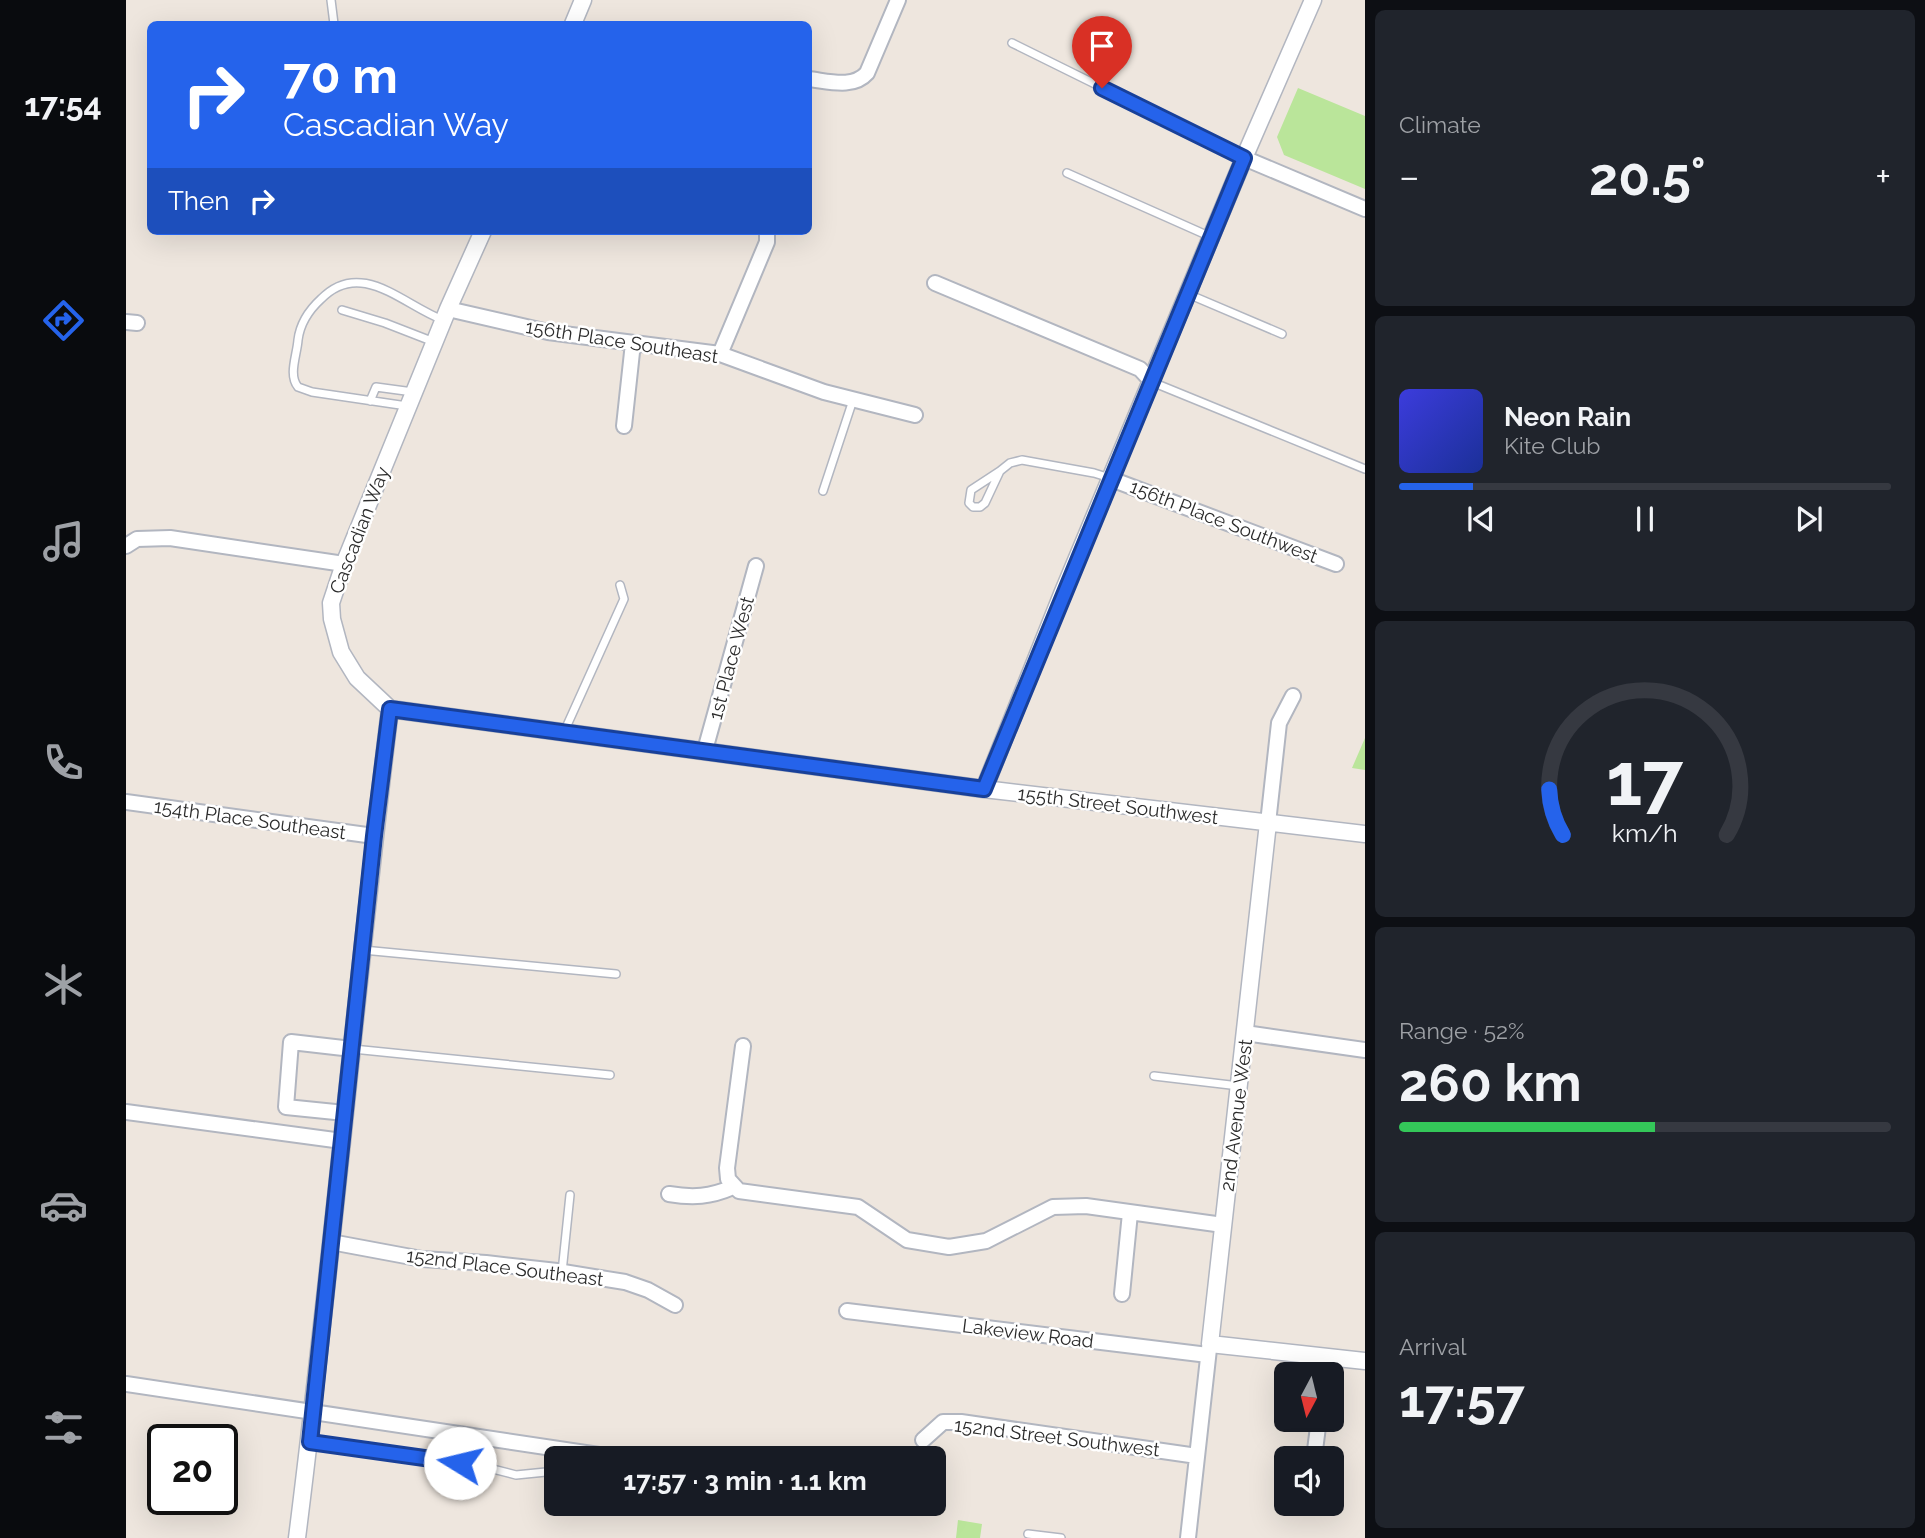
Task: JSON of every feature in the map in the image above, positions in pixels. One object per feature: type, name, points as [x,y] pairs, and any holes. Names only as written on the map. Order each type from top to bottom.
[{"type":"street","points":[[574,21],[583,0]]},
{"type":"street","points":[[812,79],[848,83],[857,81],[867,73],[898,0]]},
{"type":"street","points":[[984,789],[1244,158],[1313,0]]},
{"type":"street","points":[[1244,158],[1365,209]]},
{"type":"street","name":"Cascadian Way","points":[[390,709],[357,678],[341,652],[332,619],[331,603],[344,564],[445,314],[481,235]]},
{"type":"street","points":[[720,354],[767,242],[767,235]]},
{"type":"street","points":[[935,283],[1140,369],[1152,382]]},
{"type":"street","name":"156th Place Southeast","points":[[445,314],[548,332],[720,354],[824,392],[915,415]]},
{"type":"street","points":[[624,426],[633,343]]},
{"type":"street","name":"156th Place Southwest","points":[[1111,479],[1336,564]]},
{"type":"street","points":[[126,546],[137,539],[170,538],[344,564]]},
{"type":"street","name":"1st Place West","points":[[705,750],[756,565]]},
{"type":"street","name":"2nd Avenue West","points":[[1188,1538],[1279,723],[1293,696]]},
{"type":"street","points":[[297,1538],[310,1442],[374,836],[390,709]]},
{"type":"street","name":"155th Street Southwest","points":[[390,709],[984,789],[1365,834]]},
{"type":"street","name":"154th Place Southeast","points":[[126,802],[374,836]]},
{"type":"street","points":[[1245,1033],[1365,1049]]},
{"type":"street","points":[[345,1113],[286,1107],[290,1042],[352,1049]]},
{"type":"street","points":[[743,1046],[727,1168],[728,1179],[739,1191],[858,1207],[907,1240],[948,1247],[986,1241],[1053,1207],[1086,1206],[1223,1225]]},
{"type":"street","points":[[126,1112],[342,1141]]},
{"type":"street","points":[[669,1194],[692,1198],[733,1187]]},
{"type":"street","points":[[1122,1294],[1130,1213]]},
{"type":"street","name":"152nd Place Southeast","points":[[331,1242],[422,1259],[486,1263],[625,1282],[648,1290],[675,1305]]},
{"type":"street","name":"Lakeview Road","points":[[847,1311],[1298,1362]]},
{"type":"street","name":"Lakeview Road","points":[[1344,1364],[1365,1362]]},
{"type":"street","points":[[126,1384],[544,1447]]},
{"type":"street","name":"152nd Street Southwest","points":[[923,1440],[943,1422],[961,1422],[1197,1455]]},
{"type":"lane","points":[[331,0],[334,21]]},
{"type":"lane","points":[[1012,43],[1244,158]]},
{"type":"lane","points":[[1067,173],[1212,237]]},
{"type":"lane","points":[[411,399],[370,401],[304,390],[294,383],[299,330],[325,294],[345,283],[371,283],[445,314]]},
{"type":"lane","points":[[1188,295],[1282,334]]},
{"type":"lane","points":[[342,310],[434,342]]},
{"type":"lane","points":[[1152,382],[1365,469]]},
{"type":"lane","points":[[370,401],[376,387],[411,399]]},
{"type":"lane","points":[[822,491],[853,399]]},
{"type":"lane","points":[[1000,471],[985,503],[973,508],[969,503],[971,490],[1010,463],[1023,460],[1094,472],[1111,479]]},
{"type":"lane","points":[[564,732],[624,598],[620,585]]},
{"type":"lane","points":[[362,950],[616,974]]},
{"type":"lane","points":[[352,1049],[610,1074]]},
{"type":"lane","points":[[1154,1076],[1239,1086]]},
{"type":"lane","points":[[562,1272],[570,1195]]},
{"type":"lane","points":[[310,1442],[469,1464],[516,1475],[544,1472]]},
{"type":"lane","points":[[1028,1534],[1061,1538]]},
{"type":"green space","points":[[1298,88],[1365,116],[1365,189],[1284,155],[1277,137]]},
{"type":"green space","points":[[1365,738],[1365,770],[1352,768]]},
{"type":"green space","points":[[958,1520],[982,1524],[980,1538],[956,1538]]},
{"type":"route","points":[[460,1463],[310,1442],[374,836],[390,709],[984,789],[1062,594],[1244,158],[1102,88]]}]
